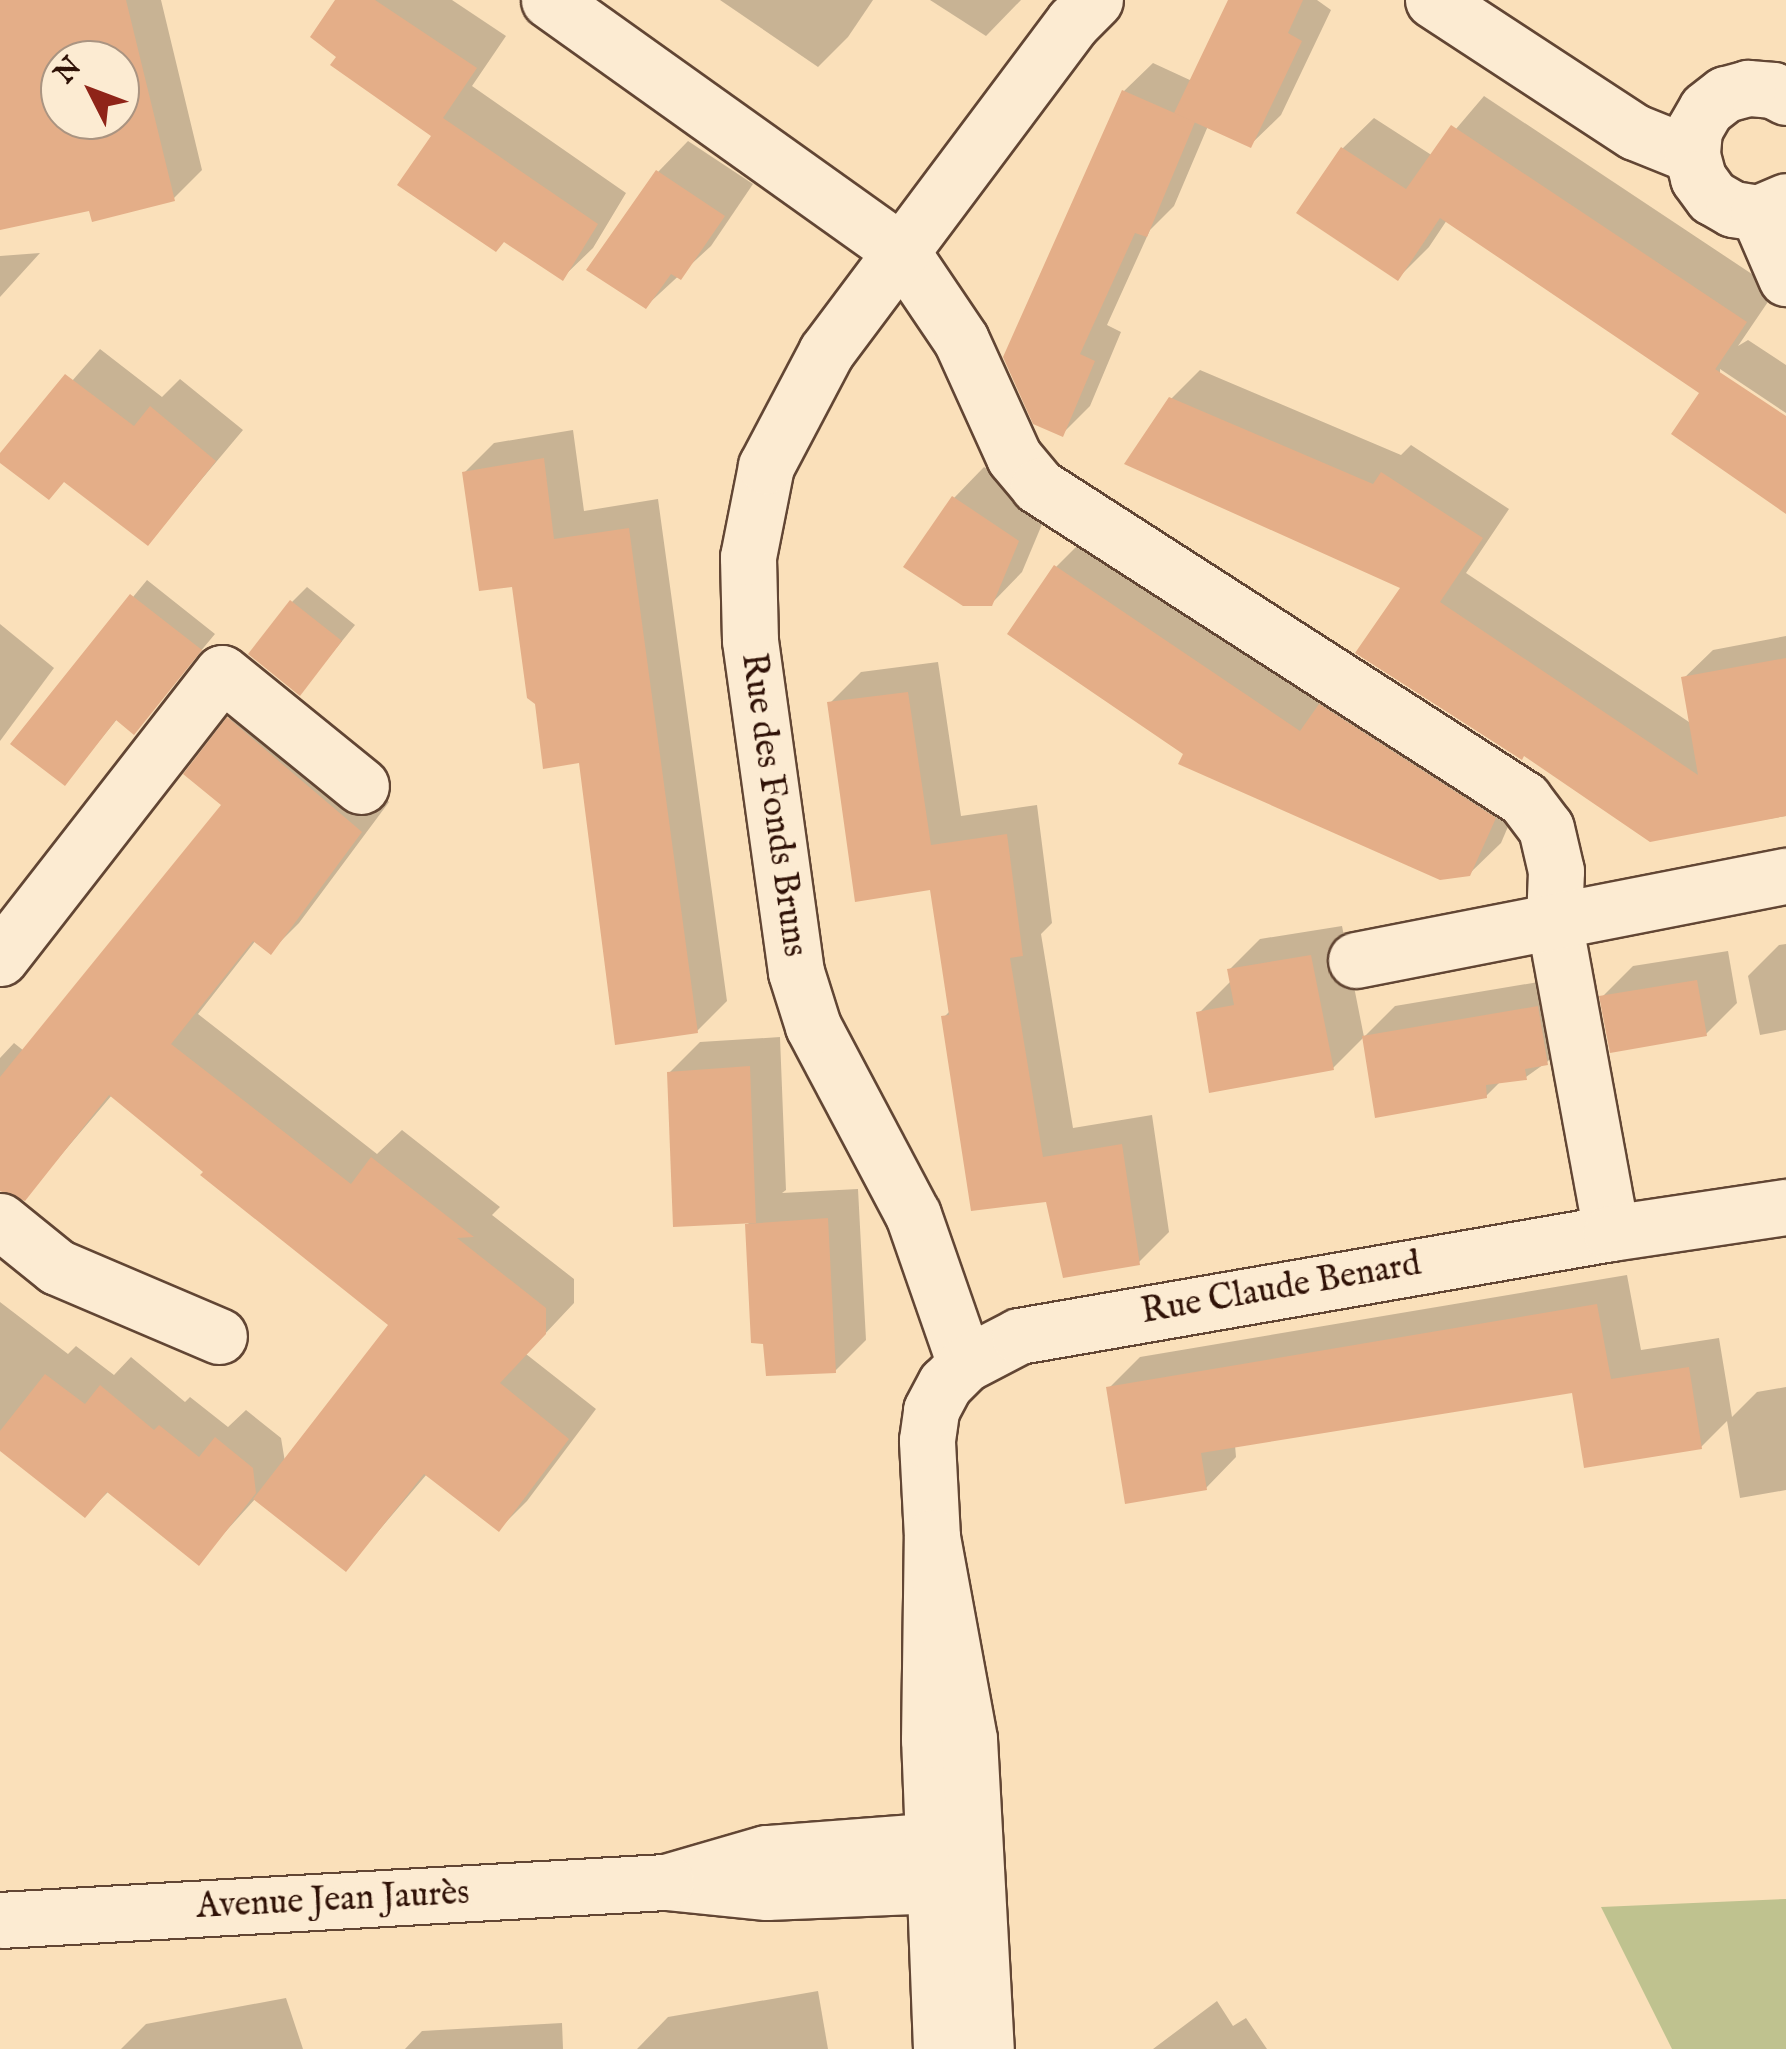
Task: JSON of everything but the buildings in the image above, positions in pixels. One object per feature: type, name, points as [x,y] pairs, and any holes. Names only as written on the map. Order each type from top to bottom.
[{"type":"street","points":[[549,0],[901,251],[961,340],[1014,457],[1038,486],[1524,799],[1546,828],[1556,871],[1554,921],[1611,1233]]},
{"type":"street","name":"Rue des Fonds Bruns","points":[[965,1364],[913,1215],[813,1026],[796,972],[750,640],[748,557],[766,466],[826,352],[1073,22],[1095,0]]},
{"type":"street","points":[[1433,0],[1635,132],[1692,154]]},
{"type":"street","points":[[1786,98],[1773,90],[1748,88],[1725,94],[1706,109],[1694,130],[1692,154],[1698,178],[1712,197],[1734,209],[1772,207],[1786,278]]},
{"type":"street","points":[[2,951],[222,673],[361,786]]},
{"type":"street","points":[[1356,960],[1786,876]]},
{"type":"street","name":"Rue Claude Benard","points":[[954,1866],[969,1739],[932,1537],[928,1425],[936,1398],[965,1364],[1019,1336],[1046,1329],[1786,1207]]},
{"type":"street","points":[[0,1220],[57,1268],[220,1336]]},
{"type":"street","name":"Avenue Jean Jaurès","points":[[0,1920],[666,1882],[766,1854],[954,1866]]},
{"type":"street","points":[[941,2049],[954,1866]]},
{"type":"street","points":[[954,1866],[986,2049]]},
{"type":"green space","points":[[1786,1899],[1786,2049],[1672,2049],[1601,1907]]}]
